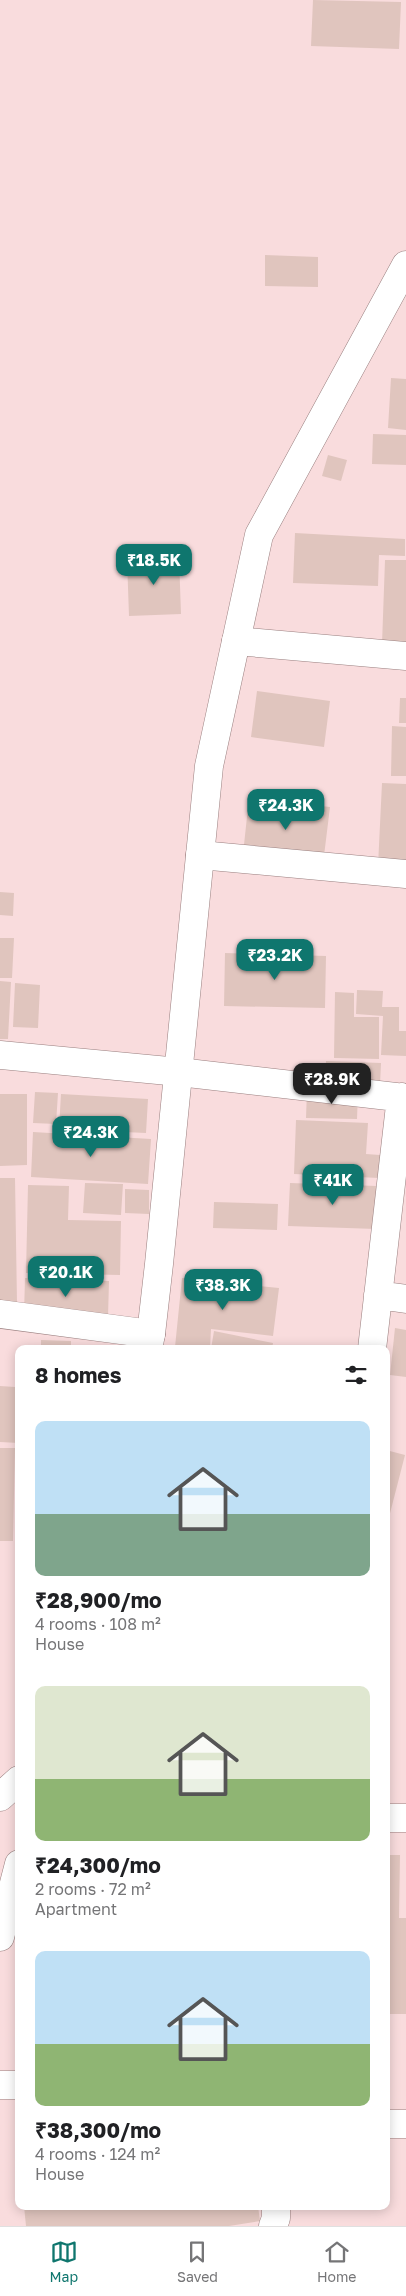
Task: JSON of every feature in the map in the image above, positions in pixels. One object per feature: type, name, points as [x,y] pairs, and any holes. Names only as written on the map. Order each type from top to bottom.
[{"type":"street","points":[[0,1314],[150,1341],[209,766],[259,535],[406,265]]},
{"type":"street","points":[[236,641],[406,656]]},
{"type":"street","points":[[200,855],[406,874]]},
{"type":"street","points":[[0,1055],[179,1072],[404,1097],[372,1345]]},
{"type":"street","points":[[378,1295],[406,1299]]},
{"type":"street","points":[[0,1797],[15,1784]]},
{"type":"street","points":[[390,1818],[406,1818]]},
{"type":"street","points":[[0,1937],[15,1879]]},
{"type":"street","points":[[0,2085],[15,2085]]},
{"type":"street","points":[[390,2124],[406,2124]]},
{"type":"street","points":[[273,2226],[276,2210]]},
{"type":"building","points":[[313,0],[401,2],[399,49],[311,46]]},
{"type":"building","points":[[265,255],[318,257],[318,287],[265,286]]},
{"type":"building","points":[[391,378],[406,379],[406,430],[388,428]]},
{"type":"building","points":[[373,434],[406,435],[406,465],[372,464]]},
{"type":"building","points":[[328,455],[347,460],[341,481],[322,476]]},
{"type":"building","points":[[295,533],[405,539],[405,556],[379,555],[378,586],[293,583]]},
{"type":"building","points":[[179,557],[181,614],[129,616],[127,559]]},
{"type":"building","points":[[385,560],[406,560],[406,645],[382,644]]},
{"type":"building","points":[[257,691],[330,701],[324,747],[251,737]]},
{"type":"building","points":[[400,698],[406,698],[406,723],[399,723]]},
{"type":"building","points":[[392,726],[406,727],[406,776],[391,776]]},
{"type":"building","points":[[382,783],[406,784],[406,867],[378,866]]},
{"type":"building","points":[[249,798],[330,807],[323,864],[243,854]]},
{"type":"building","points":[[0,892],[14,893],[13,916],[0,915]]},
{"type":"building","points":[[0,938],[14,938],[12,978],[0,978]]},
{"type":"building","points":[[225,953],[326,956],[325,1008],[224,1006]]},
{"type":"building","points":[[0,981],[11,982],[8,1039],[0,1039]]},
{"type":"building","points":[[15,983],[40,985],[38,1028],[13,1027]]},
{"type":"building","points":[[357,990],[383,991],[382,1007],[399,1007],[399,1031],[406,1031],[406,1056],[381,1055],[383,1016],[356,1014]]},
{"type":"building","points":[[335,992],[354,993],[354,1017],[379,1017],[379,1059],[334,1058]]},
{"type":"building","points":[[326,1061],[381,1063],[380,1085],[325,1083]]},
{"type":"building","points":[[307,1090],[358,1092],[357,1119],[306,1118]]},
{"type":"building","points":[[35,1092],[58,1093],[56,1124],[33,1123]]},
{"type":"building","points":[[0,1094],[27,1094],[27,1165],[0,1166]]},
{"type":"building","points":[[61,1094],[148,1099],[146,1133],[59,1129]]},
{"type":"building","points":[[296,1120],[368,1123],[366,1154],[380,1155],[379,1178],[294,1174]]},
{"type":"building","points":[[33,1132],[151,1139],[148,1184],[31,1177]]},
{"type":"building","points":[[0,1178],[15,1178],[17,1303],[0,1303]]},
{"type":"building","points":[[85,1183],[123,1184],[121,1215],[83,1213]]},
{"type":"building","points":[[290,1183],[377,1186],[376,1229],[288,1226]]},
{"type":"building","points":[[28,1185],[69,1186],[68,1220],[121,1221],[120,1275],[26,1273]]},
{"type":"building","points":[[125,1189],[149,1190],[149,1214],[125,1213]]},
{"type":"building","points":[[214,1202],[278,1204],[277,1230],[213,1228]]},
{"type":"building","points":[[25,1278],[109,1281],[108,1317],[24,1314]]},
{"type":"building","points":[[182,1278],[279,1288],[273,1336],[211,1329],[210,1345],[175,1345]]},
{"type":"building","points":[[395,1328],[406,1330],[406,1377],[390,1375]]},
{"type":"building","points":[[214,1331],[273,1343],[273,1345],[212,1345]]},
{"type":"building","points":[[41,1340],[71,1341],[71,1345],[41,1345]]},
{"type":"building","points":[[0,1386],[15,1387],[15,1443],[0,1442]]},
{"type":"building","points":[[0,1448],[15,1448],[13,1541],[0,1541]]},
{"type":"building","points":[[390,1451],[405,1455],[390,1513]]},
{"type":"building","points":[[390,1855],[400,1855],[399,1918],[406,1918],[406,2014],[390,2014]]},
{"type":"building","points":[[24,2210],[259,2210],[260,2221],[229,2226],[26,2226]]}]
